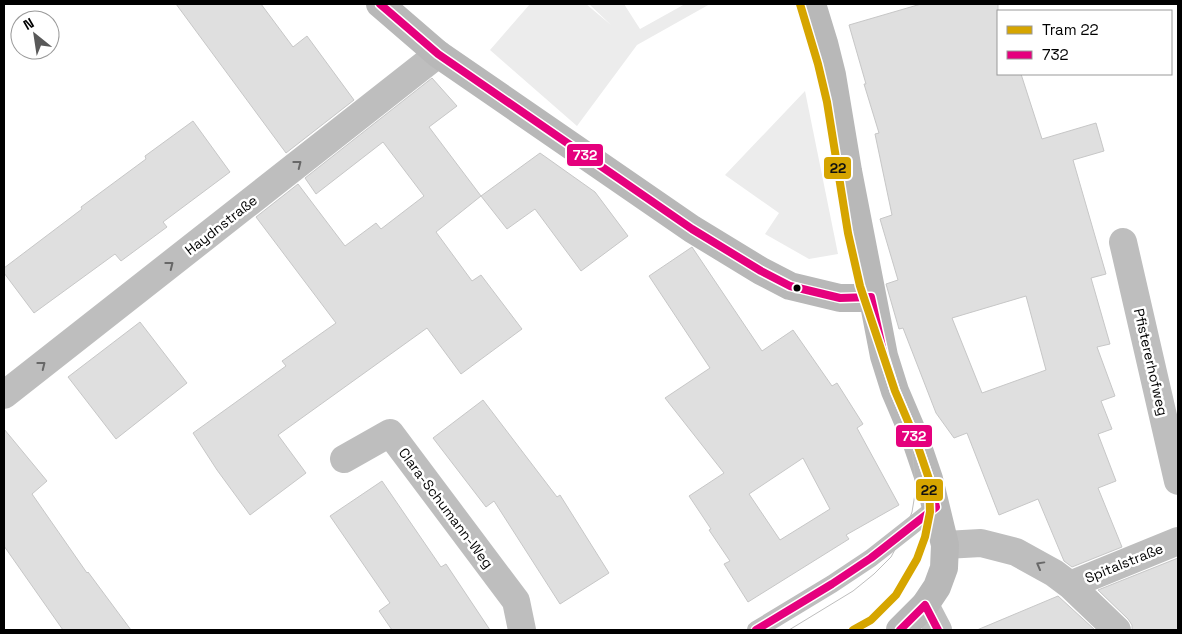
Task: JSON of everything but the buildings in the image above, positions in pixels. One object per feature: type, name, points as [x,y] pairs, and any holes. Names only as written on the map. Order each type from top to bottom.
[{"type":"street","points":[[380,4],[438,54],[692,229],[761,271],[790,286],[840,298],[871,297]]},
{"type":"street","points":[[812,4],[832,74],[871,297],[884,356],[895,391],[915,438],[929,478],[945,556],[937,588],[926,605],[900,630]]},
{"type":"street","name":"Haydnstraße","points":[[4,395],[438,54]]},
{"type":"street","name":"Pfistererhofweg","points":[[1123,242],[1178,481]]},
{"type":"street","name":"Clara-Schumann-Weg","points":[[344,459],[390,433],[516,601],[522,630]]},
{"type":"street","name":"Spitalstraße","points":[[1070,586],[1178,541]]},
{"type":"street","points":[[945,556],[981,543],[1016,552],[1054,573],[1117,630]]},
{"type":"street","points":[[926,605],[938,630]]},
{"type":"lane","points":[[756,630],[871,558],[936,507]]},
{"type":"shaded area","points":[[530,4],[586,4],[611,25],[589,4],[624,4],[640,29],[685,4],[710,4],[637,45],[577,126],[490,50]]},
{"type":"shaded area","points":[[805,91],[838,254],[809,259],[765,234],[779,213],[725,175]]},
{"type":"tram line","name":"22","points":[[800,4],[827,102],[848,233],[860,286],[895,391],[915,438],[929,479],[930,512],[925,537],[917,559],[896,595],[871,620],[853,630]]},
{"type":"tram line","points":[[789,630],[853,591],[874,574],[891,557],[905,531],[912,512],[916,488],[911,438],[895,391]]},
{"type":"transit line","name":"732","points":[[380,4],[438,54],[692,229],[761,271],[790,286],[840,298],[871,297],[884,356],[895,391],[915,438],[936,507],[871,558],[756,630]]},
{"type":"transit line","name":"732","points":[[900,630],[925,605],[938,630]]}]
